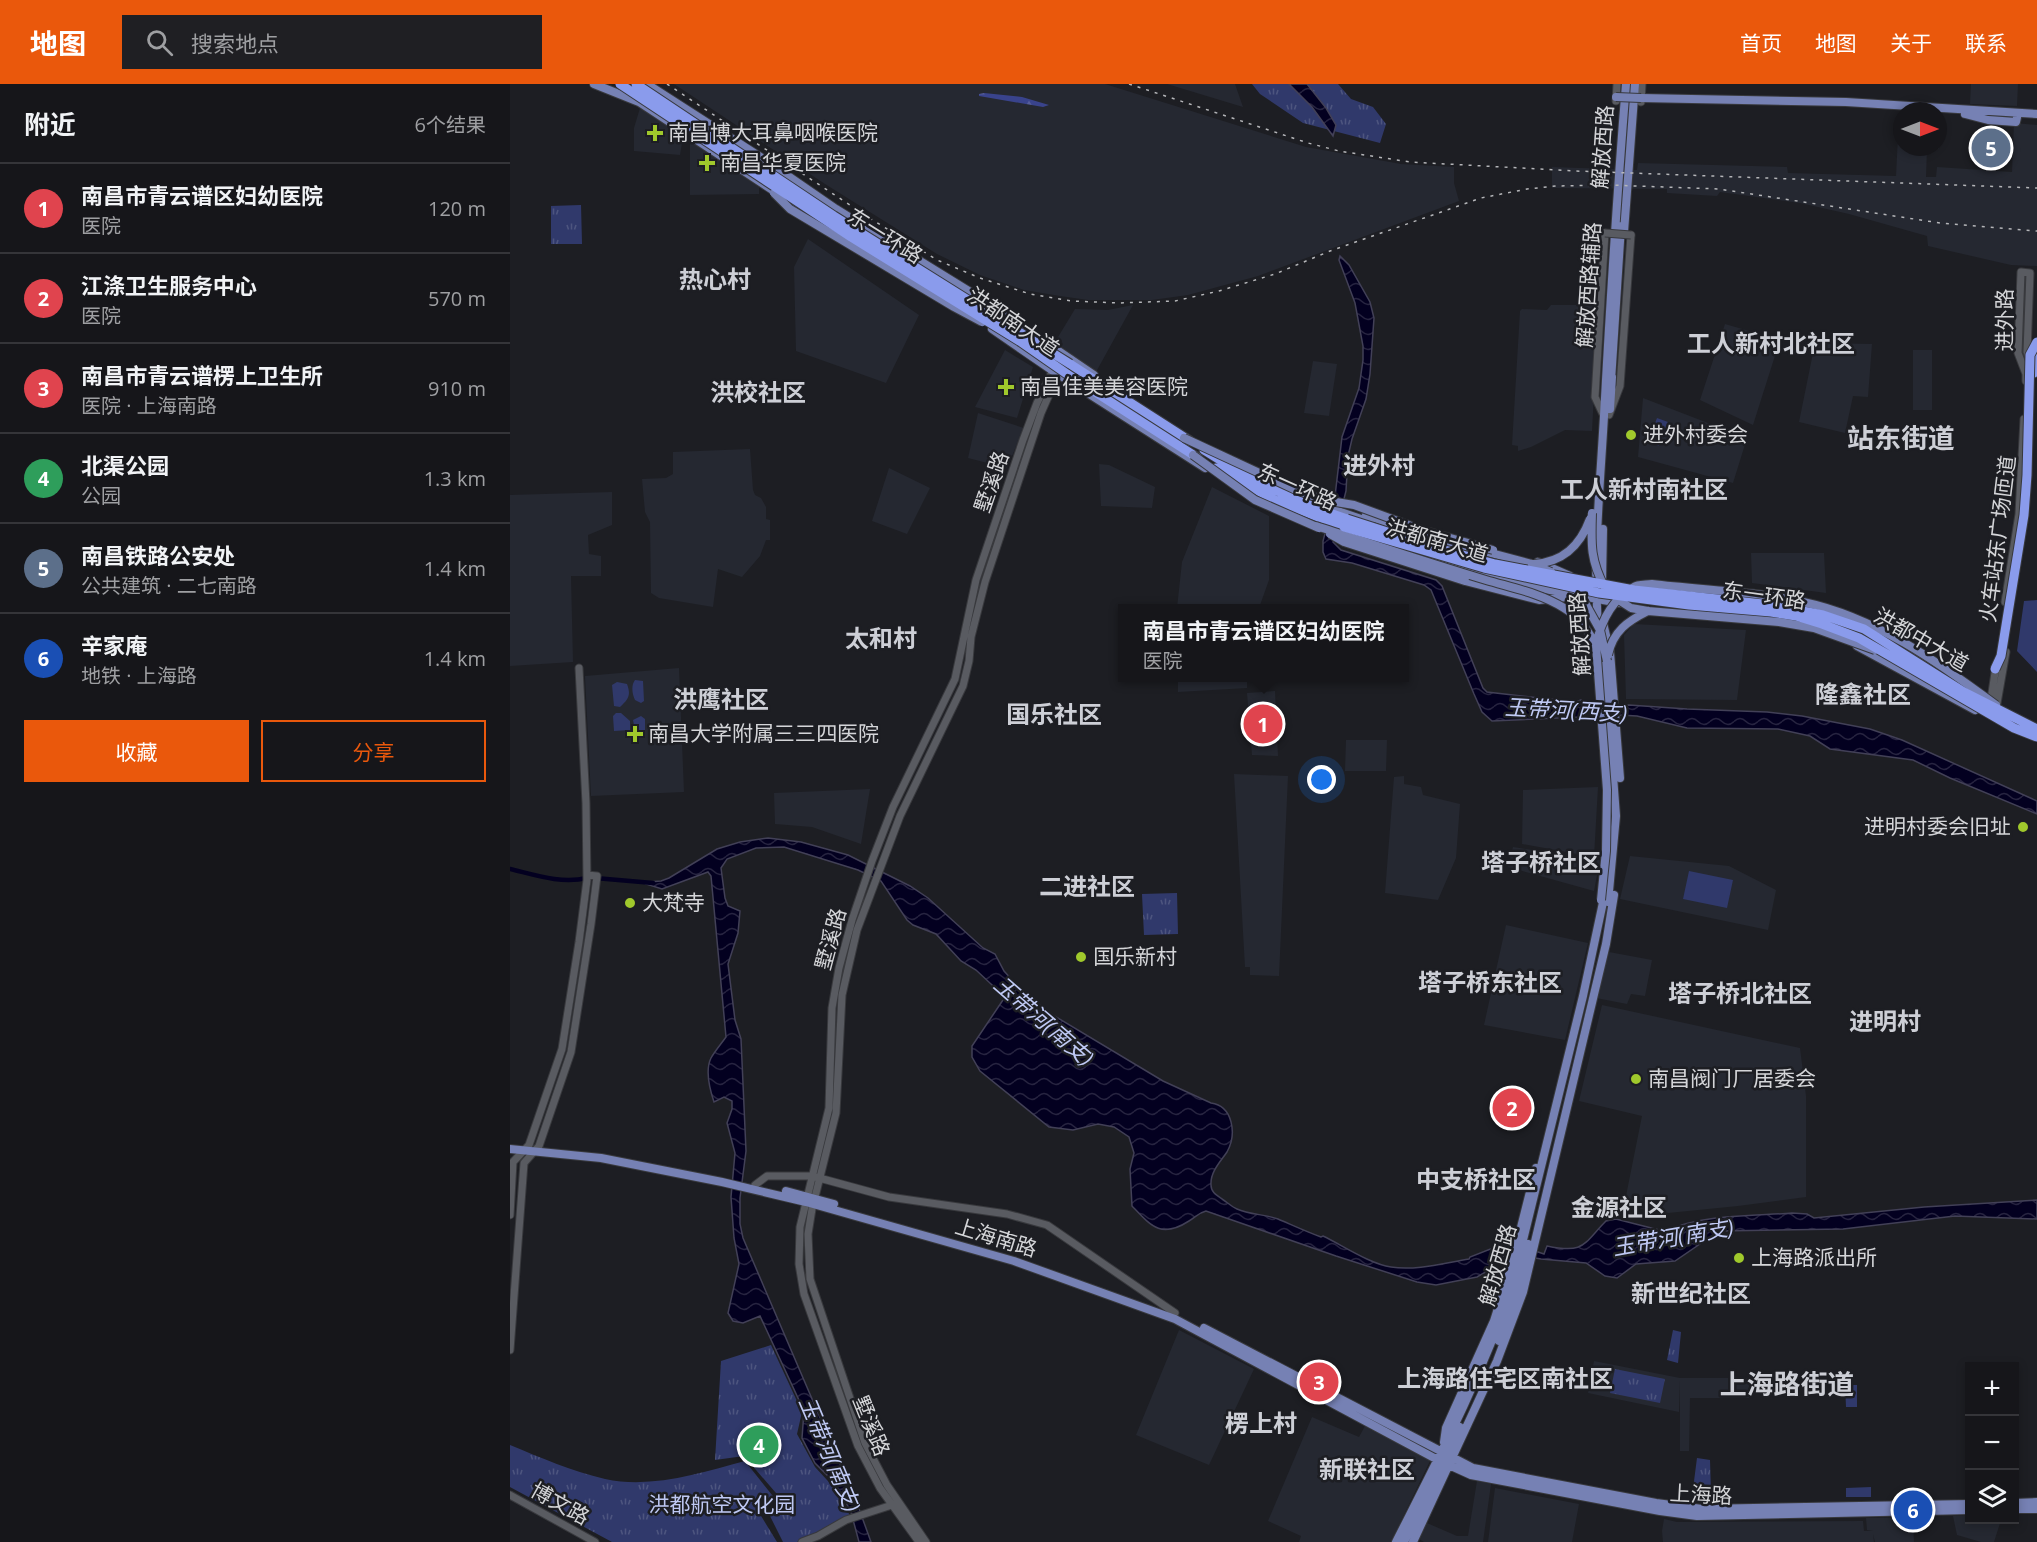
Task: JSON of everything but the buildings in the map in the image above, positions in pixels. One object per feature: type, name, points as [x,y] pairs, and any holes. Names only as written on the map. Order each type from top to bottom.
[{"type":"highway","name":"东一环路","points":[[620,84],[851,237],[1021,342],[1193,455],[1275,500],[1328,521],[1401,545],[1484,568],[1599,593],[1796,616],[1859,638],[2015,723],[2037,727]]},
{"type":"highway","name":"东一环路","points":[[636,84],[834,216],[1039,344],[1242,475],[1283,495],[1373,528],[1495,564],[1634,590],[1797,608],[1833,619],[1864,629],[2015,723]]},
{"type":"highway","name":"火车站东广场匝道","points":[[1995,669],[2001,656],[2024,515],[2030,355],[2037,342]]},
{"type":"highway","points":[[2032,373],[2037,356]]},
{"type":"highway","points":[[2015,723],[2036,740]]},
{"type":"main road","name":"洪都南大道","points":[[594,84],[635,100],[774,193],[968,312],[1056,373],[1213,472],[1267,502],[1316,524],[1435,561],[1574,596],[1599,600]]},
{"type":"main road","points":[[607,84],[635,100]]},
{"type":"main road","name":"洪都南大道","points":[[647,84],[836,209],[988,303],[1218,457],[1284,492],[1325,504],[1349,515],[1426,541],[1496,561],[1598,581]]},
{"type":"main road","name":"解放西路","points":[[1598,581],[1603,526],[1610,293],[1622,84]]},
{"type":"main road","name":"解放西路","points":[[1600,622],[1598,581],[1602,439],[1606,415],[1633,84]]},
{"type":"main road","points":[[1616,99],[1893,109]]},
{"type":"main road","points":[[1641,100],[1846,102],[2037,114]]},
{"type":"main road","points":[[1947,113],[2016,122],[2018,113]]},
{"type":"main road","points":[[774,193],[790,209],[954,308],[1021,342]]},
{"type":"main road","points":[[1184,438],[1325,504],[1416,533],[1532,564],[1566,578],[1576,586],[1600,630],[1607,661],[1614,739],[1614,775]]},
{"type":"main road","points":[[1602,439],[1597,450],[1592,513],[1592,554],[1595,570],[1606,590],[1620,602],[1631,608],[1648,611],[1788,623],[1814,628],[1890,656]]},
{"type":"main road","points":[[1193,455],[1255,501],[1316,524],[1488,581],[1534,593],[1578,618],[1587,628],[1596,645]]},
{"type":"main road","points":[[1325,504],[1354,505],[1422,530],[1538,561],[1570,576]]},
{"type":"main road","points":[[1532,564],[1556,560],[1571,550],[1582,537],[1592,513]]},
{"type":"main road","points":[[1316,524],[1344,542],[1465,582],[1539,600],[1574,596]]},
{"type":"main road","name":"洪都中大道","points":[[1598,581],[1662,591],[1777,601],[1818,608],[1877,631],[1994,704],[2037,727]]},
{"type":"main road","points":[[1594,949],[1606,851],[1607,790],[1596,645],[1600,624],[1610,608],[1635,586],[1652,584],[1760,595],[1804,602],[1860,620],[1887,633],[1971,686],[2015,723]]},
{"type":"main road","name":"洪都中大道","points":[[1599,600],[1706,614],[1775,619],[1825,630],[2036,740]]},
{"type":"main road","points":[[1607,661],[1611,643],[1620,628],[1648,611]]},
{"type":"main road","points":[[1520,1267],[1552,1108],[1596,915],[1602,873],[1608,727],[1605,695],[1610,652],[1600,622]]},
{"type":"main road","points":[[1413,1542],[1445,1459],[1506,1340],[1523,1292],[1520,1267],[1526,1241],[1613,909],[1621,804],[1605,695],[1593,655],[1600,622]]},
{"type":"main road","name":"解放西路","points":[[1526,1241],[1600,950],[1607,914],[1615,839],[1614,775],[1608,727]]},
{"type":"main road","name":"解放西路","points":[[1526,1241],[1604,902],[1609,852],[1608,727]]},
{"type":"main road","name":"上海南路","points":[[510,1144],[531,1148]]},
{"type":"main road","name":"上海南路","points":[[510,1149],[531,1148],[602,1153],[810,1200],[1014,1256],[1175,1313],[1445,1459]]},
{"type":"main road","name":"上海南路","points":[[810,1200],[1014,1261],[1175,1319],[1445,1459]]},
{"type":"main road","name":"解放西路","points":[[1404,1542],[1445,1459],[1495,1336],[1520,1267]]},
{"type":"main road","name":"解放西路","points":[[1396,1542],[1445,1459]]},
{"type":"main road","name":"上海路","points":[[1445,1459],[1473,1468],[1656,1503],[1702,1509],[1965,1504]]},
{"type":"main road","name":"上海路","points":[[1445,1459],[1464,1473],[1480,1477],[1697,1516],[1965,1510]]},
{"type":"main road","points":[[2019,1503],[2037,1502]]},
{"type":"main road","points":[[2019,1509],[2037,1509]]},
{"type":"street","points":[[1616,99],[1622,84]]},
{"type":"street","points":[[1641,100],[1642,84]]},
{"type":"street","points":[[1605,233],[1631,235],[1620,386],[1606,415],[1595,397],[1605,233]]},
{"type":"street","name":"进外路","points":[[1990,718],[1994,704],[2028,512],[2032,373],[2027,352],[2030,273],[2021,272],[2018,353],[2032,373],[2019,514],[1995,669],[1994,704]]},
{"type":"street","name":"墅溪路","points":[[815,1177],[836,1113],[842,995],[857,930],[900,816],[963,686],[969,661],[971,637],[985,582],[1063,352]]},
{"type":"street","name":"墅溪路","points":[[919,1542],[880,1488],[858,1446],[804,1293],[799,1263],[800,1227],[810,1200],[829,1108],[832,1008],[839,968],[865,883],[893,807],[956,679],[976,580],[1037,403],[1056,373],[1072,358]]},
{"type":"street","points":[[510,1215],[513,1162],[531,1148],[562,1049],[587,877],[586,803],[579,668]]},
{"type":"street","points":[[510,1350],[525,1163],[571,1052],[596,878],[587,877]]},
{"type":"street","name":"上海南路","points":[[754,1187],[767,1176],[815,1177],[889,1197],[1007,1214],[1047,1225],[1175,1313]]},
{"type":"street","name":"墅溪路","points":[[810,1200],[808,1266],[822,1319],[865,1443],[887,1485],[927,1542]]},
{"type":"street","name":"博文路","points":[[510,1496],[595,1542]]},
{"type":"street","points":[[802,1542],[847,1520],[892,1505]]},
{"type":"shaded area","points":[[674,84],[1105,84],[1306,147],[1401,164],[1454,167],[1454,183],[1459,201],[1258,276],[1188,295],[1152,300],[1088,300],[1060,296],[1024,290],[980,275],[937,254],[825,184]]},
{"type":"shaded area","points":[[1167,84],[1235,84],[1243,107]]},
{"type":"shaded area","points":[[1971,84],[2018,84],[2017,106],[1970,104]]},
{"type":"shaded area","name":"南昌博大耳鼻咽喉医院","points":[[640,108],[683,137],[680,155],[634,151],[634,128]]},
{"type":"shaded area","points":[[2014,123],[2037,125],[2037,266],[2011,265],[1928,246],[1927,236],[1800,203],[1720,192],[1717,196],[1667,193],[1667,189],[1552,188],[1552,167],[1637,170],[1638,163],[1787,167],[1788,173],[1896,176],[1897,156],[1927,156],[1926,177],[1936,177],[1937,167],[2012,172]]},
{"type":"shaded area","name":"南昌华夏医院","points":[[690,140],[759,187],[759,194],[690,195]]},
{"type":"shaded area","points":[[808,239],[919,315],[886,383],[796,351],[794,267]]},
{"type":"shaded area","points":[[1581,297],[1599,301],[1592,431],[1565,430],[1518,451],[1518,446],[1512,445],[1520,311],[1522,309],[1547,310],[1551,305],[1581,305]]},
{"type":"shaded area","points":[[1133,305],[1096,372],[1055,342],[1075,309],[1108,310]]},
{"type":"shaded area","points":[[1725,324],[1780,340],[1753,425],[1700,400]]},
{"type":"shaded area","points":[[1815,343],[1872,344],[1868,397],[1853,396],[1845,433],[1799,422]]},
{"type":"shaded area","name":"南昌佳美美容医院","points":[[1005,350],[1033,367],[1017,418],[975,407]]},
{"type":"shaded area","points":[[1913,350],[1932,350],[1932,410],[1913,410]]},
{"type":"shaded area","points":[[1313,361],[1337,364],[1329,416],[1304,413]]},
{"type":"shaded area","points":[[1643,398],[1747,438],[1733,483],[1638,457]]},
{"type":"shaded area","points":[[978,413],[1024,428],[1007,468],[968,458]]},
{"type":"shaded area","points":[[750,449],[753,490],[755,495],[761,498],[766,507],[766,519],[770,520],[770,540],[766,540],[760,556],[742,577],[718,569],[713,607],[659,598],[651,593],[650,522],[645,512],[642,479],[666,478],[673,474],[673,452]]},
{"type":"shaded area","points":[[1099,464],[1109,465],[1155,487],[1152,508],[1101,506]]},
{"type":"shaded area","points":[[889,468],[930,488],[907,534],[872,521]]},
{"type":"shaded area","points":[[1212,487],[1269,516],[1269,580],[1260,604],[1177,604],[1182,562]]},
{"type":"shaded area","points":[[612,492],[612,525],[588,535],[589,554],[601,556],[601,576],[571,576],[573,662],[510,666],[510,495]]},
{"type":"shaded area","points":[[1751,553],[1824,553],[1826,593],[1752,583]]},
{"type":"shaded area","points":[[1634,624],[1746,630],[1737,700],[1626,699],[1624,635]]},
{"type":"shaded area","name":"南昌大学附属三三四医院","points":[[679,668],[684,792],[591,796],[585,676]]},
{"type":"shaded area","points":[[1178,682],[1247,682],[1247,688],[1178,692]]},
{"type":"shaded area","points":[[1275,691],[1278,756],[1252,755],[1247,693]]},
{"type":"shaded area","points":[[1346,740],[1387,740],[1386,771],[1345,771]]},
{"type":"shaded area","points":[[1234,774],[1288,776],[1279,976],[1250,975],[1250,967],[1245,967]]},
{"type":"shaded area","points":[[1404,776],[1404,784],[1421,787],[1423,795],[1460,804],[1456,858],[1438,900],[1385,893],[1394,777]]},
{"type":"shaded area","points":[[1598,787],[1594,857],[1522,844],[1523,790]]},
{"type":"shaded area","points":[[870,789],[861,844],[812,827],[775,824],[774,793]]},
{"type":"shaded area","points":[[1513,847],[1600,860],[1594,891],[1508,867]]},
{"type":"shaded area","points":[[1630,856],[1729,866],[1776,890],[1768,930],[1620,899]]},
{"type":"shaded area","points":[[1506,925],[1588,943],[1565,1040],[1484,1025]]},
{"type":"shaded area","points":[[1609,952],[1652,960],[1645,996],[1631,994],[1627,1004],[1596,998]]},
{"type":"shaded area","points":[[1602,1005],[1800,1048],[1806,1096],[1806,1197],[1668,1213],[1624,1206],[1642,1116],[1579,1101]]},
{"type":"shaded area","points":[[1179,1330],[1254,1369],[1209,1465],[1136,1435]]},
{"type":"shaded area","points":[[1594,1361],[1680,1378],[1749,1378],[1749,1398],[1690,1398],[1689,1451],[1680,1451],[1680,1380],[1679,1412],[1588,1393]]},
{"type":"shaded area","points":[[1312,1417],[1359,1437],[1365,1426],[1430,1461],[1391,1542],[1299,1542],[1301,1536],[1268,1521]]},
{"type":"shaded area","points":[[1477,1481],[1491,1484],[1483,1542],[1424,1542],[1412,1535],[1420,1520],[1457,1536],[1468,1536]]},
{"type":"shaded area","points":[[1495,1488],[1579,1504],[1572,1542],[1488,1542]]},
{"type":"shaded area","points":[[1965,1515],[1965,1524],[2000,1524],[1994,1542],[1981,1542],[1957,1535],[1953,1516]]},
{"type":"shaded area","points":[[1913,1517],[1914,1542],[1875,1542],[1873,1534],[1874,1542],[1663,1542],[1662,1531],[1664,1519],[1677,1522],[1863,1521],[1864,1531],[1873,1531],[1867,1530],[1866,1518]]},
{"type":"green space","points":[[1252,84],[1338,84],[1351,99],[1373,107],[1386,124],[1380,143],[1303,123],[1260,94]]},
{"type":"green space","points":[[984,93],[1022,97],[1049,105],[1043,107],[979,96]]},
{"type":"green space","points":[[581,205],[582,244],[551,244],[551,206]]},
{"type":"green space","points":[[1657,418],[1668,422],[1659,446],[1648,442]]},
{"type":"green space","points":[[2037,600],[2037,672],[2017,651],[2024,601]]},
{"type":"green space","points":[[635,680],[643,681],[644,701],[641,703],[635,700],[633,695],[632,687]]},
{"type":"green space","points":[[617,682],[627,684],[629,691],[627,699],[620,707],[614,706],[612,685]]},
{"type":"green space","points":[[621,713],[630,721],[630,730],[614,731],[613,716]]},
{"type":"green space","points":[[641,716],[645,719],[645,730],[635,730],[633,720]]},
{"type":"green space","points":[[1689,871],[1733,880],[1727,908],[1683,899]]},
{"type":"green space","points":[[1177,893],[1178,934],[1144,935],[1142,894]]},
{"type":"green space","points":[[1673,1330],[1681,1332],[1678,1363],[1667,1360]]},
{"type":"green space","points":[[771,1345],[802,1412],[797,1434],[815,1467],[838,1492],[850,1516],[797,1542],[783,1542],[768,1512],[782,1500],[744,1456],[715,1460],[721,1361]]},
{"type":"green space","points":[[1615,1369],[1665,1379],[1660,1403],[1610,1393]]},
{"type":"green space","points":[[1845,1385],[1857,1385],[1857,1407],[1846,1407]]},
{"type":"green space","name":"洪都航空文化园","points":[[510,1445],[581,1472],[622,1482],[676,1478],[745,1461],[776,1500],[758,1511],[777,1542],[612,1542],[510,1487]]},
{"type":"green space","points":[[1697,1458],[1710,1460],[1711,1493],[1693,1489]]},
{"type":"green space","points":[[1871,1487],[1871,1497],[1846,1497],[1846,1488]]},
{"type":"water","points":[[1289,84],[1307,84],[1336,125],[1333,136],[1312,107]]},
{"type":"water","name":"玉带河(西支)","points":[[1340,256],[1349,265],[1370,302],[1374,318],[1366,399],[1348,456],[1346,491],[1333,542],[1341,550],[1436,580],[1442,586],[1483,688],[1487,692],[1576,702],[1581,700],[1587,707],[1629,705],[1767,712],[1870,729],[1902,740],[2037,801],[2037,814],[1913,760],[1830,749],[1810,736],[1778,729],[1687,728],[1637,716],[1586,713],[1579,717],[1492,721],[1482,712],[1431,590],[1424,585],[1352,563],[1326,559],[1323,552],[1323,541],[1335,496],[1342,437],[1359,388],[1363,360],[1363,346],[1355,303],[1339,260]]},
{"type":"water","name":"玉带河(南支)","points":[[768,838],[801,842],[848,855],[910,886],[928,898],[983,948],[995,954],[1004,971],[1025,994],[1056,1017],[1163,1081],[1224,1109],[1231,1122],[1232,1137],[1227,1152],[1212,1176],[1211,1187],[1216,1195],[1237,1209],[1273,1217],[1323,1236],[1383,1265],[1401,1268],[1430,1266],[1469,1259],[1498,1246],[1510,1247],[1514,1244],[1544,1254],[1547,1246],[1576,1248],[1587,1241],[1606,1221],[1616,1219],[1659,1230],[1662,1234],[1675,1227],[1724,1217],[1792,1213],[1807,1214],[1814,1218],[1924,1207],[2037,1200],[2037,1219],[1955,1216],[1843,1229],[1719,1231],[1675,1261],[1636,1264],[1617,1278],[1605,1276],[1586,1263],[1508,1253],[1494,1263],[1489,1270],[1477,1277],[1436,1285],[1417,1282],[1336,1256],[1206,1211],[1171,1229],[1157,1228],[1132,1206],[1130,1169],[1134,1153],[1129,1137],[1114,1127],[1098,1124],[1073,1130],[1049,1127],[980,1071],[972,1057],[972,1046],[1005,997],[976,970],[961,961],[936,934],[913,925],[907,920],[881,881],[858,870],[784,847],[756,848],[727,859],[721,868],[728,906],[740,911],[738,933],[728,964],[735,1020],[741,1039],[746,1151],[740,1198],[740,1224],[743,1238],[858,1506],[871,1542],[859,1542],[851,1512],[841,1493],[833,1481],[815,1463],[802,1438],[804,1411],[760,1316],[743,1323],[733,1321],[728,1313],[739,1264],[734,1238],[731,1197],[735,1153],[727,1123],[732,1101],[724,1097],[714,1102],[709,1080],[709,1063],[726,1037],[711,876],[708,872],[662,889],[646,884],[669,878],[717,849],[740,842]]},
{"type":"waterway","points":[[510,869],[558,879],[587,878]]},
{"type":"waterway","points":[[595,878],[653,883]]},
{"type":"railway","points":[[667,84],[937,260],[980,278],[1030,294],[1071,301],[1118,303],[1175,301],[1219,291],[1275,274],[1330,251],[1481,198],[1556,186],[1609,185],[1719,189],[1940,223],[2037,231]]},
{"type":"railway","points":[[1129,84],[1308,143],[1339,151],[1410,162],[1576,171],[2037,188]]},
{"type":"place","name":"南昌博大耳鼻咽喉医院","points":[[655,133]]},
{"type":"place","name":"南昌铁路公安处","points":[[1991,148]]},
{"type":"place","name":"南昌华夏医院","points":[[707,163]]},
{"type":"place","name":"南昌佳美美容医院","points":[[1006,387]]},
{"type":"place","name":"进外村委会","points":[[1631,435]]},
{"type":"place","name":"南昌市青云谱区妇幼医院","points":[[1263,724]]},
{"type":"place","name":"南昌大学附属三三四医院","points":[[635,734]]},
{"type":"place","name":"进明村委会旧址","points":[[2023,827]]},
{"type":"place","name":"大梵寺","points":[[630,903]]},
{"type":"place","name":"国乐新村","points":[[1081,957]]},
{"type":"place","name":"南昌阀门厂居委会","points":[[1636,1079]]},
{"type":"place","name":"江涤卫生服务中心","points":[[1512,1108]]},
{"type":"place","name":"上海路派出所","points":[[1739,1258]]},
{"type":"place","name":"南昌市青云谱楞上卫生所","points":[[1319,1382]]},
{"type":"place","name":"北渠公园","points":[[759,1445]]},
{"type":"place","name":"辛家庵","points":[[1913,1510]]},
{"type":"district","name":"热心村","points":[[715,280]]},
{"type":"district","name":"工人新村北社区","points":[[1771,344]]},
{"type":"district","name":"洪校社区","points":[[758,393]]},
{"type":"district","name":"站东街道","points":[[1901,439]]},
{"type":"district","name":"进外村","points":[[1379,466]]},
{"type":"district","name":"工人新村南社区","points":[[1644,490]]},
{"type":"district","name":"太和村","points":[[881,639]]},
{"type":"district","name":"隆鑫社区","points":[[1863,695]]},
{"type":"district","name":"洪鹰社区","points":[[721,700]]},
{"type":"district","name":"国乐社区","points":[[1054,715]]},
{"type":"district","name":"塔子桥社区","points":[[1541,863]]},
{"type":"district","name":"二进社区","points":[[1087,887]]},
{"type":"district","name":"塔子桥东社区","points":[[1490,983]]},
{"type":"district","name":"塔子桥北社区","points":[[1740,994]]},
{"type":"district","name":"进明村","points":[[1885,1022]]},
{"type":"district","name":"中支桥社区","points":[[1476,1180]]},
{"type":"district","name":"金源社区","points":[[1619,1208]]},
{"type":"district","name":"新世纪社区","points":[[1691,1294]]},
{"type":"district","name":"上海路住宅区南社区","points":[[1505,1379]]},
{"type":"district","name":"上海路街道","points":[[1787,1385]]},
{"type":"district","name":"楞上村","points":[[1261,1424]]},
{"type":"district","name":"新联社区","points":[[1367,1470]]}]
